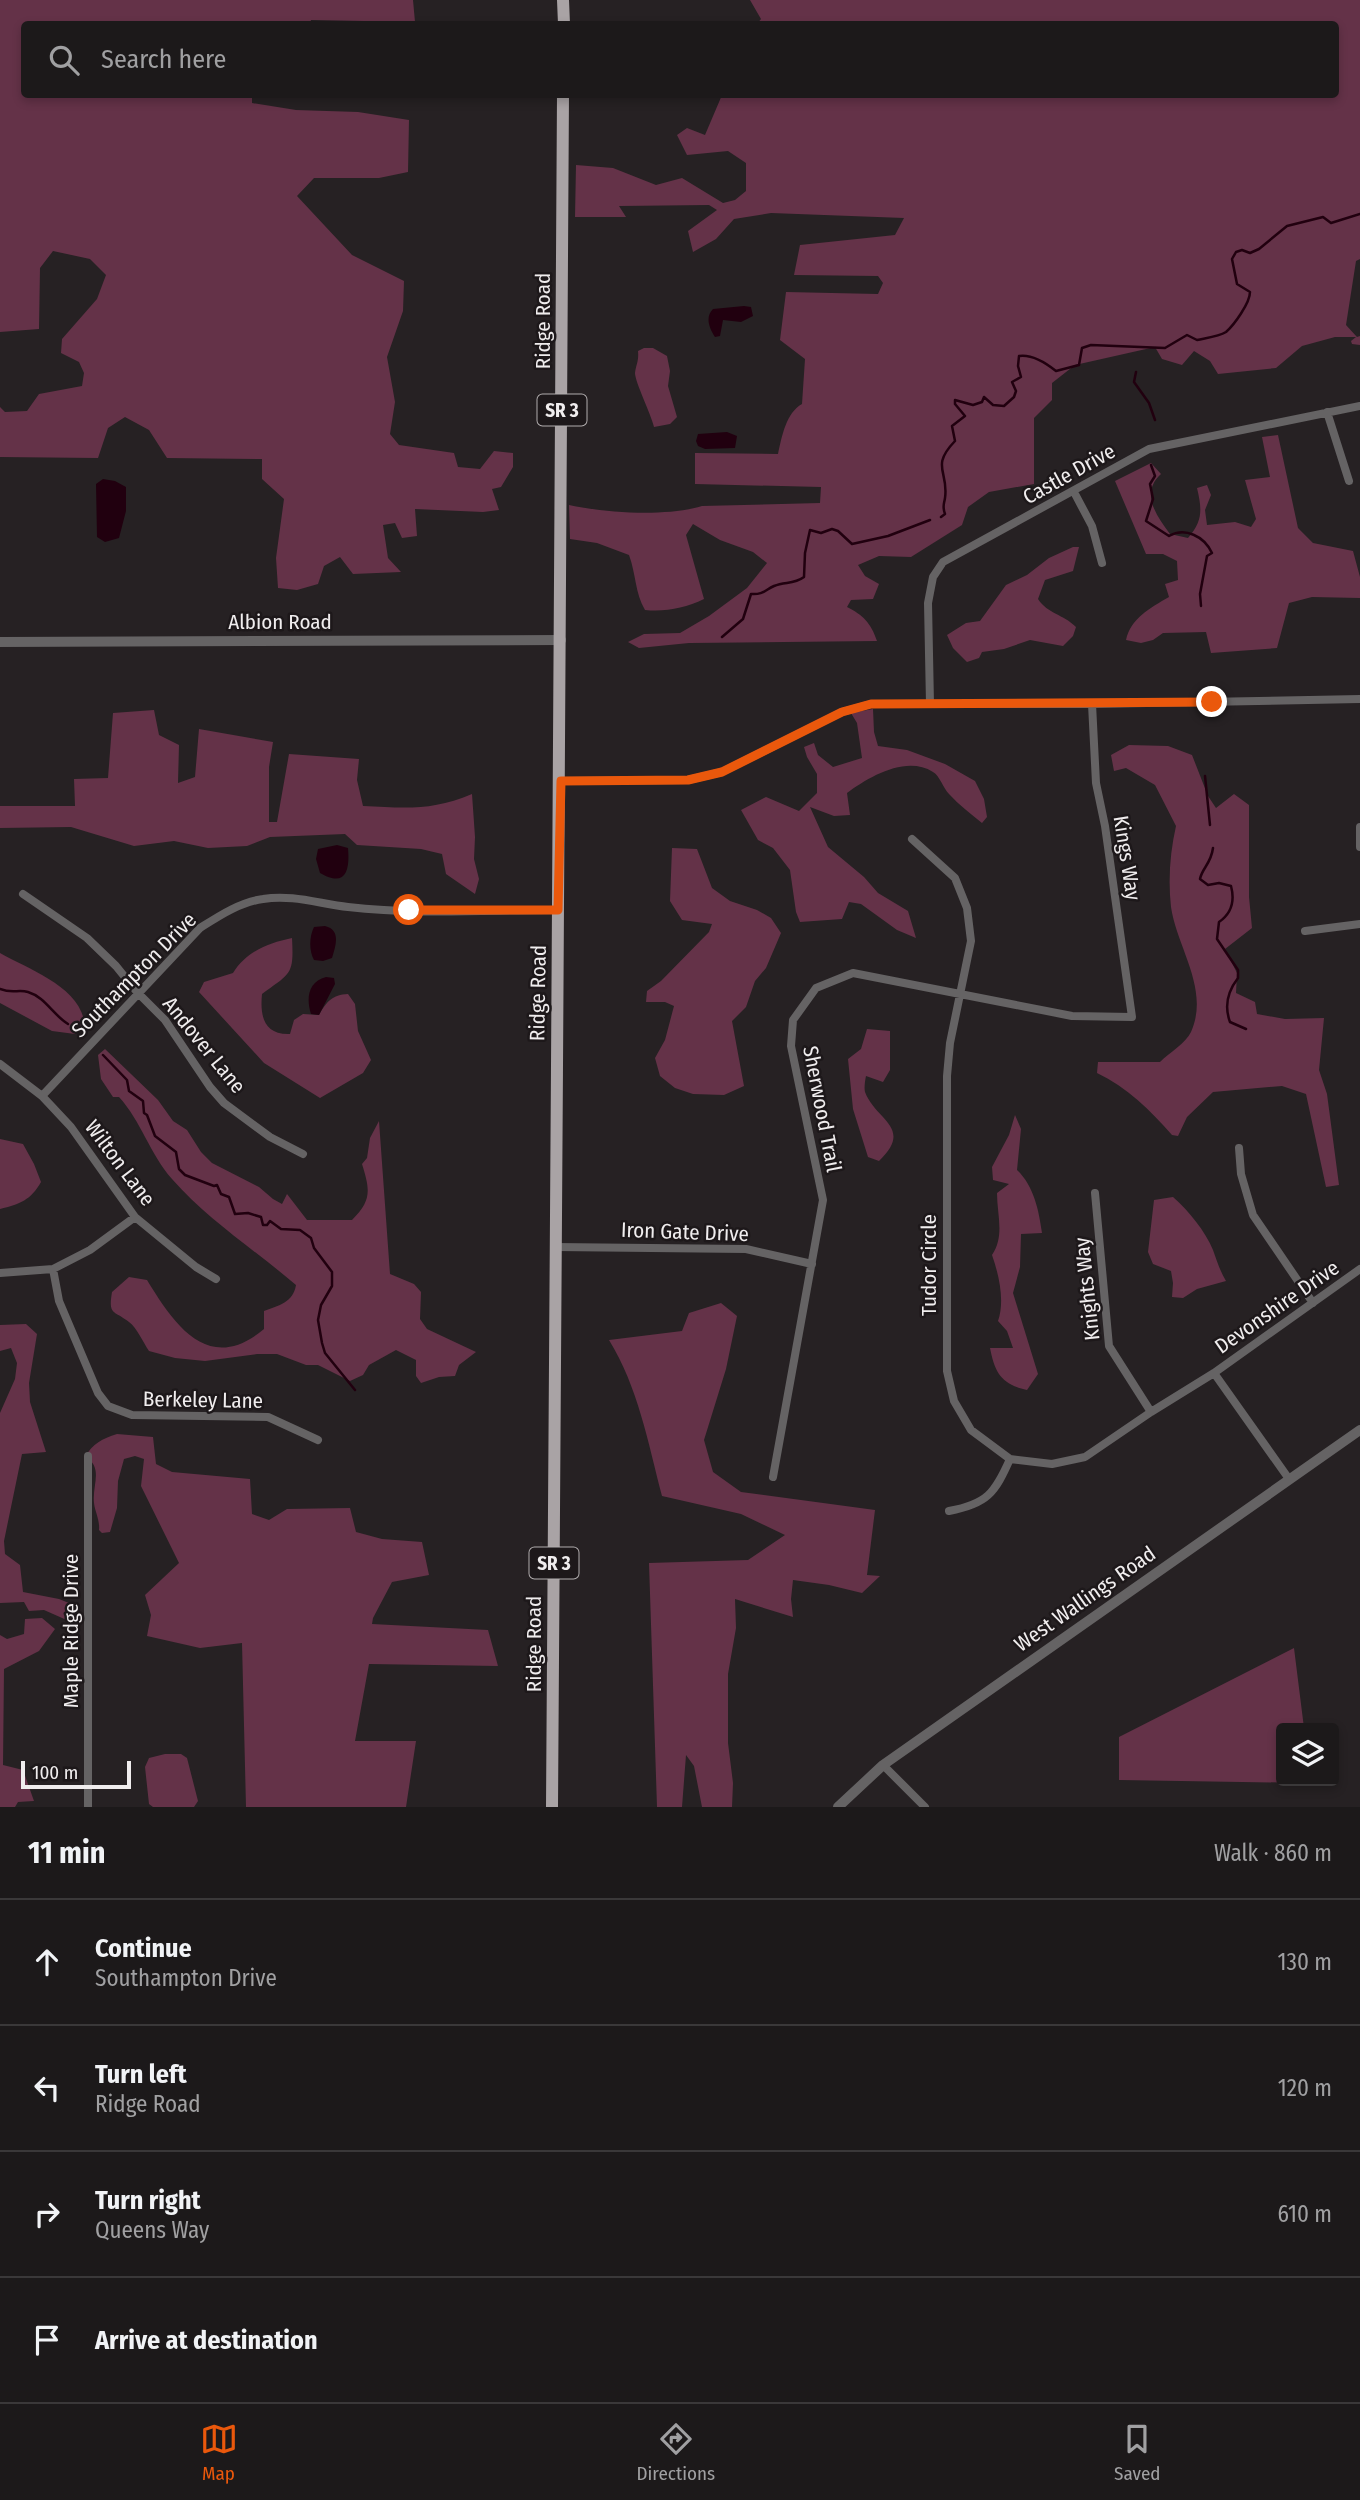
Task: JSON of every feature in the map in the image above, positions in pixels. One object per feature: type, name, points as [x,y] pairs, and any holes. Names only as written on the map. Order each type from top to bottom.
[{"type":"main road","points":[[564,0],[564,21]]},
{"type":"main road","name":"Ridge Road","points":[[552,1807],[561,781],[563,98]]},
{"type":"street","name":"Castle Drive","points":[[930,704],[928,603],[933,577],[943,562],[1149,449],[1360,406]]},
{"type":"street","points":[[1327,412],[1349,481]]},
{"type":"street","points":[[1073,492],[1092,526],[1102,563]]},
{"type":"street","name":"Albion Road","points":[[0,642],[561,640]]},
{"type":"street","points":[[561,781],[688,780],[722,772],[842,712],[871,704],[1092,704],[1360,699]]},
{"type":"street","name":"Kings Way","points":[[1092,704],[1096,783],[1105,826],[1132,1017]]},
{"type":"street","points":[[1360,827],[1360,847]]},
{"type":"street","name":"Tudor Circle","points":[[912,839],[955,878],[967,908],[971,941],[950,1043],[947,1076],[947,1371],[954,1402],[971,1430],[1010,1459],[1052,1464],[1085,1457],[1214,1373]]},
{"type":"street","name":"Andover Lane","points":[[23,894],[87,938],[116,966],[165,1020],[210,1087],[224,1103],[271,1137],[303,1154]]},
{"type":"street","name":"Southampton Drive","points":[[41,1096],[200,928],[229,910],[263,899],[304,899],[348,907],[409,910],[558,910]]},
{"type":"street","points":[[1305,931],[1360,924]]},
{"type":"street","name":"Sherwood Trail","points":[[773,1477],[823,1200],[791,1046],[793,1020],[816,988],[852,973],[1072,1016],[1132,1017]]},
{"type":"street","name":"Wilton Lane","points":[[0,1064],[41,1096],[71,1127],[135,1217],[196,1267],[216,1279]]},
{"type":"street","points":[[1239,1148],[1241,1174],[1253,1215],[1313,1303]]},
{"type":"street","name":"Knights Way","points":[[1095,1193],[1109,1346],[1151,1412]]},
{"type":"street","points":[[0,1273],[53,1269],[90,1250],[135,1217]]},
{"type":"street","name":"Iron Gate Drive","points":[[555,1247],[746,1249],[813,1264]]},
{"type":"street","name":"Berkeley Lane","points":[[53,1269],[59,1301],[98,1393],[108,1406],[132,1415],[268,1417],[318,1440]]},
{"type":"street","name":"Devonshire Drive","points":[[1214,1373],[1360,1269]]},
{"type":"street","points":[[1214,1373],[1289,1479]]},
{"type":"street","name":"West Wallings Road","points":[[838,1807],[883,1765],[1360,1430]]},
{"type":"street","name":"Maple Ridge Drive","points":[[88,1456],[88,1807]]},
{"type":"street","points":[[949,1511],[974,1507],[998,1486],[1010,1459]]},
{"type":"street","points":[[883,1765],[925,1807]]},
{"type":"shaded area","points":[[0,0],[413,0],[415,21],[21,21],[21,98],[252,98],[252,103],[296,110],[358,112],[409,120],[408,172],[379,178],[314,178],[297,196],[352,255],[404,281],[403,311],[387,357],[395,402],[390,434],[399,445],[454,453],[458,467],[480,469],[494,451],[513,453],[513,467],[501,487],[492,489],[499,510],[483,512],[415,509],[417,536],[402,538],[395,523],[383,525],[388,558],[401,572],[353,574],[340,557],[324,566],[318,584],[297,590],[278,588],[276,558],[284,499],[262,479],[262,459],[167,458],[149,430],[125,417],[108,428],[98,458],[0,457],[0,407],[5,412],[27,411],[39,394],[82,386],[84,373],[79,362],[61,353],[62,339],[97,299],[106,275],[90,259],[53,251],[40,268],[39,329],[0,332]]},
{"type":"shaded area","points":[[750,0],[1360,0],[1360,259],[1356,261],[1346,325],[1357,337],[1360,336],[1360,345],[1352,344],[1351,341],[1356,337],[1335,337],[1302,346],[1276,368],[1218,374],[1210,361],[1194,351],[1182,365],[1162,359],[1155,347],[1075,365],[1052,383],[1052,400],[1034,418],[1034,484],[989,492],[968,507],[962,525],[911,557],[879,556],[858,565],[865,576],[879,584],[873,599],[851,600],[847,607],[866,620],[877,641],[689,643],[639,648],[628,642],[644,634],[680,633],[747,588],[767,563],[753,552],[720,540],[693,524],[686,535],[704,599],[675,609],[645,610],[639,597],[629,555],[597,543],[570,539],[569,505],[618,512],[654,513],[702,506],[820,503],[821,487],[695,484],[695,453],[778,454],[788,419],[802,404],[805,359],[780,340],[786,292],[878,294],[883,283],[878,276],[794,275],[800,245],[895,235],[904,218],[771,213],[734,219],[716,239],[693,252],[688,231],[717,210],[709,205],[619,206],[626,217],[575,217],[576,165],[613,168],[656,185],[682,178],[723,203],[735,200],[746,191],[746,163],[728,151],[687,155],[677,135],[687,128],[705,135],[721,98],[1339,98],[1339,21],[759,21],[761,19]]},
{"type":"shaded area","points":[[751,307],[753,316],[741,322],[723,320],[720,336],[715,337],[709,323],[709,315],[713,309]]},
{"type":"shaded area","points":[[653,348],[667,356],[670,371],[668,386],[677,417],[670,424],[654,427],[638,383],[635,373],[638,351]]},
{"type":"shaded area","points":[[727,432],[737,436],[735,448],[705,449],[698,446],[696,441],[698,434]]},
{"type":"shaded area","points":[[1278,435],[1298,528],[1313,543],[1353,551],[1360,577],[1360,598],[1312,597],[1289,603],[1277,648],[1211,653],[1206,632],[1163,633],[1153,640],[1141,643],[1126,640],[1137,620],[1169,597],[1165,584],[1178,580],[1177,561],[1163,554],[1146,554],[1115,481],[1151,463],[1161,474],[1152,489],[1152,504],[1170,534],[1188,538],[1193,532],[1200,514],[1197,488],[1207,485],[1211,495],[1205,510],[1207,525],[1235,522],[1251,527],[1256,519],[1245,480],[1270,477],[1262,437]]},
{"type":"shaded area","points":[[103,479],[126,487],[126,511],[119,538],[105,542],[97,537],[96,484]]},
{"type":"shaded area","points":[[1079,547],[1073,571],[1045,580],[1038,599],[1046,608],[1076,627],[1073,636],[1063,646],[1030,640],[1004,649],[982,652],[979,658],[967,662],[953,648],[947,635],[966,623],[980,621],[1006,585],[1027,575],[1049,558]]},
{"type":"shaded area","points":[[873,709],[878,746],[907,750],[945,764],[975,781],[984,799],[987,817],[982,823],[949,794],[933,772],[911,766],[888,770],[847,793],[850,815],[834,816],[810,807],[828,847],[864,877],[878,893],[908,911],[916,938],[897,930],[861,904],[849,902],[842,919],[800,922],[790,870],[773,848],[758,840],[741,810],[766,797],[799,811],[817,793],[817,774],[804,747],[814,743],[818,755],[833,767],[862,758],[857,723],[851,713]]},
{"type":"shaded area","points":[[154,710],[159,735],[179,745],[178,783],[195,777],[199,729],[273,742],[269,767],[269,822],[277,822],[289,754],[359,759],[357,780],[363,806],[431,806],[472,794],[474,859],[479,879],[475,894],[446,874],[442,854],[421,849],[357,845],[345,834],[270,837],[247,846],[208,848],[174,841],[134,846],[71,827],[0,828],[0,806],[75,806],[74,779],[108,778],[113,713]]},
{"type":"shaded area","points":[[1129,745],[1168,746],[1192,755],[1208,796],[1216,808],[1234,794],[1249,805],[1249,897],[1252,928],[1225,949],[1237,973],[1236,993],[1255,1002],[1257,1014],[1285,1019],[1324,1018],[1319,1070],[1327,1094],[1339,1185],[1326,1187],[1306,1094],[1282,1086],[1213,1092],[1187,1117],[1178,1136],[1172,1135],[1128,1092],[1097,1073],[1098,1062],[1160,1062],[1189,1036],[1196,1016],[1195,984],[1171,907],[1170,866],[1176,826],[1155,785],[1126,768],[1114,771],[1111,755]]},
{"type":"shaded area","points":[[337,845],[348,848],[348,863],[344,874],[336,879],[320,873],[316,859],[318,849]]},
{"type":"shaded area","points":[[672,848],[697,849],[712,888],[730,901],[771,918],[781,933],[766,968],[755,981],[746,1007],[732,1021],[744,1086],[724,1095],[693,1094],[675,1088],[660,1076],[655,1058],[665,1040],[674,1006],[665,1002],[646,1002],[647,991],[661,981],[709,932],[712,924],[682,920],[670,901]]},
{"type":"shaded area","points":[[325,926],[335,934],[336,943],[332,958],[314,960],[310,948],[312,931],[314,927]]},
{"type":"shaded area","points":[[292,938],[289,972],[262,994],[265,1022],[274,1031],[290,1034],[294,1020],[303,1014],[319,1015],[330,1000],[348,994],[355,1004],[358,1031],[371,1060],[363,1073],[320,1098],[264,1063],[199,992],[204,982],[233,973],[244,959],[258,950]]},
{"type":"shaded area","points":[[0,953],[66,991],[76,1002],[85,1028],[75,1034],[52,1031],[0,1003]]},
{"type":"shaded area","points":[[326,977],[334,978],[335,984],[319,1015],[311,1014],[310,991],[315,983]]},
{"type":"shaded area","points":[[867,1029],[890,1031],[890,1070],[883,1082],[866,1076],[865,1084],[865,1092],[870,1102],[893,1132],[889,1149],[879,1161],[868,1157],[853,1109],[848,1059],[861,1049]]},
{"type":"shaded area","points":[[105,1049],[158,1100],[173,1121],[187,1130],[201,1152],[212,1163],[259,1187],[282,1204],[287,1194],[307,1220],[352,1220],[358,1213],[368,1194],[362,1164],[367,1158],[370,1138],[379,1121],[390,1274],[414,1284],[421,1292],[420,1319],[427,1329],[476,1352],[459,1365],[455,1376],[439,1377],[421,1383],[416,1376],[416,1360],[396,1350],[369,1365],[363,1375],[350,1381],[318,1365],[306,1365],[277,1354],[205,1361],[175,1358],[149,1351],[132,1325],[112,1309],[112,1292],[129,1277],[147,1280],[169,1314],[195,1339],[210,1346],[226,1347],[244,1342],[264,1329],[264,1311],[289,1300],[296,1285],[216,1221],[172,1179],[127,1106],[119,1097],[113,1097],[101,1079],[98,1055]]},
{"type":"shaded area","points":[[1015,1115],[1021,1129],[1017,1170],[1032,1191],[1042,1233],[1021,1234],[1020,1267],[1013,1293],[1038,1374],[1027,1390],[1005,1381],[997,1371],[990,1348],[1013,1348],[1007,1331],[998,1321],[1000,1288],[992,1255],[999,1233],[997,1193],[1009,1184],[993,1180],[992,1167],[1009,1135]]},
{"type":"shaded area","points":[[0,1139],[23,1144],[41,1182],[24,1200],[0,1209]]},
{"type":"shaded area","points":[[1173,1197],[1191,1215],[1206,1236],[1226,1281],[1197,1289],[1183,1298],[1172,1297],[1171,1271],[1153,1264],[1148,1252],[1154,1200]]},
{"type":"shaded area","points":[[721,1303],[737,1316],[726,1369],[704,1440],[713,1472],[741,1492],[875,1510],[867,1575],[880,1576],[862,1593],[793,1580],[793,1617],[735,1599],[736,1628],[728,1674],[732,1807],[702,1807],[694,1766],[686,1755],[682,1807],[657,1807],[649,1563],[748,1560],[785,1535],[741,1514],[662,1496],[635,1396],[609,1340],[682,1331],[689,1313]]},
{"type":"shaded area","points":[[26,1324],[37,1334],[29,1383],[30,1402],[46,1452],[22,1454],[4,1541],[5,1554],[20,1565],[23,1592],[59,1599],[79,1607],[78,1625],[44,1610],[29,1611],[24,1602],[0,1603],[0,1413],[15,1379],[17,1363],[11,1348],[0,1351],[0,1325]]},
{"type":"shaded area","points":[[117,1434],[153,1437],[156,1464],[172,1472],[250,1479],[252,1514],[269,1520],[287,1509],[350,1508],[356,1532],[382,1539],[422,1542],[429,1575],[392,1582],[372,1624],[488,1630],[498,1666],[369,1664],[355,1741],[416,1741],[406,1807],[246,1807],[242,1643],[200,1648],[147,1636],[151,1615],[145,1595],[179,1563],[141,1486],[144,1459],[135,1456],[124,1459],[118,1481],[117,1508],[110,1532],[102,1533],[99,1530],[94,1503],[96,1471],[91,1461],[85,1457],[98,1442]]},
{"type":"shaded area","points":[[42,1618],[55,1629],[39,1651],[4,1669],[3,1765],[23,1770],[34,1801],[18,1802],[15,1807],[0,1807],[0,1635],[7,1639],[24,1634],[25,1619]]},
{"type":"shaded area","points":[[1294,1648],[1303,1723],[1276,1723],[1276,1782],[1119,1780],[1119,1737]]},
{"type":"shaded area","points":[[181,1754],[187,1758],[198,1801],[194,1807],[153,1807],[149,1804],[145,1767],[149,1758]]},
{"type":"waterway","points":[[941,517],[945,514],[943,507],[946,489],[942,469],[943,457],[955,441],[952,426],[965,416],[955,404],[955,400],[973,405],[982,402],[984,397],[993,405],[1004,406],[1014,397],[1016,391],[1012,382],[1021,377],[1019,356],[1034,358],[1056,371],[1079,365],[1082,348],[1091,345],[1165,348],[1187,335],[1197,340],[1223,334],[1245,308],[1250,292],[1237,284],[1232,259],[1236,252],[1242,250],[1250,253],[1259,249],[1287,226],[1323,217],[1331,223],[1360,214]]},
{"type":"waterway","points":[[1136,372],[1134,382],[1149,403],[1155,420]]},
{"type":"waterway","points":[[1151,465],[1155,476],[1150,484],[1153,499],[1146,521],[1169,536],[1181,532],[1194,535],[1204,542],[1212,553],[1207,556],[1200,594],[1201,606]]},
{"type":"waterway","points":[[722,637],[743,619],[751,594],[761,593],[804,577],[810,530],[821,533],[832,529],[852,544],[888,536],[930,520]]},
{"type":"waterway","points":[[1205,776],[1210,825]]},
{"type":"waterway","points":[[1213,848],[1200,879],[1208,885],[1219,883],[1231,886],[1231,906],[1227,915],[1219,922],[1217,939],[1238,970],[1238,978],[1228,999],[1230,1022],[1246,1029]]},
{"type":"waterway","points":[[0,989],[34,994],[68,1024]]},
{"type":"waterway","points":[[103,1055],[127,1080],[129,1091],[143,1101],[144,1113],[155,1136],[176,1152],[179,1169],[185,1175],[217,1185],[221,1194],[229,1197],[235,1214],[248,1213],[261,1217],[263,1225],[270,1221],[281,1229],[300,1230],[311,1238],[314,1248],[332,1272],[332,1286],[321,1305],[318,1320],[322,1343],[325,1353],[355,1390]]},
{"type":"route","points":[[409,910],[558,910],[561,781],[688,780],[722,772],[842,712],[871,704],[1212,702]]}]
